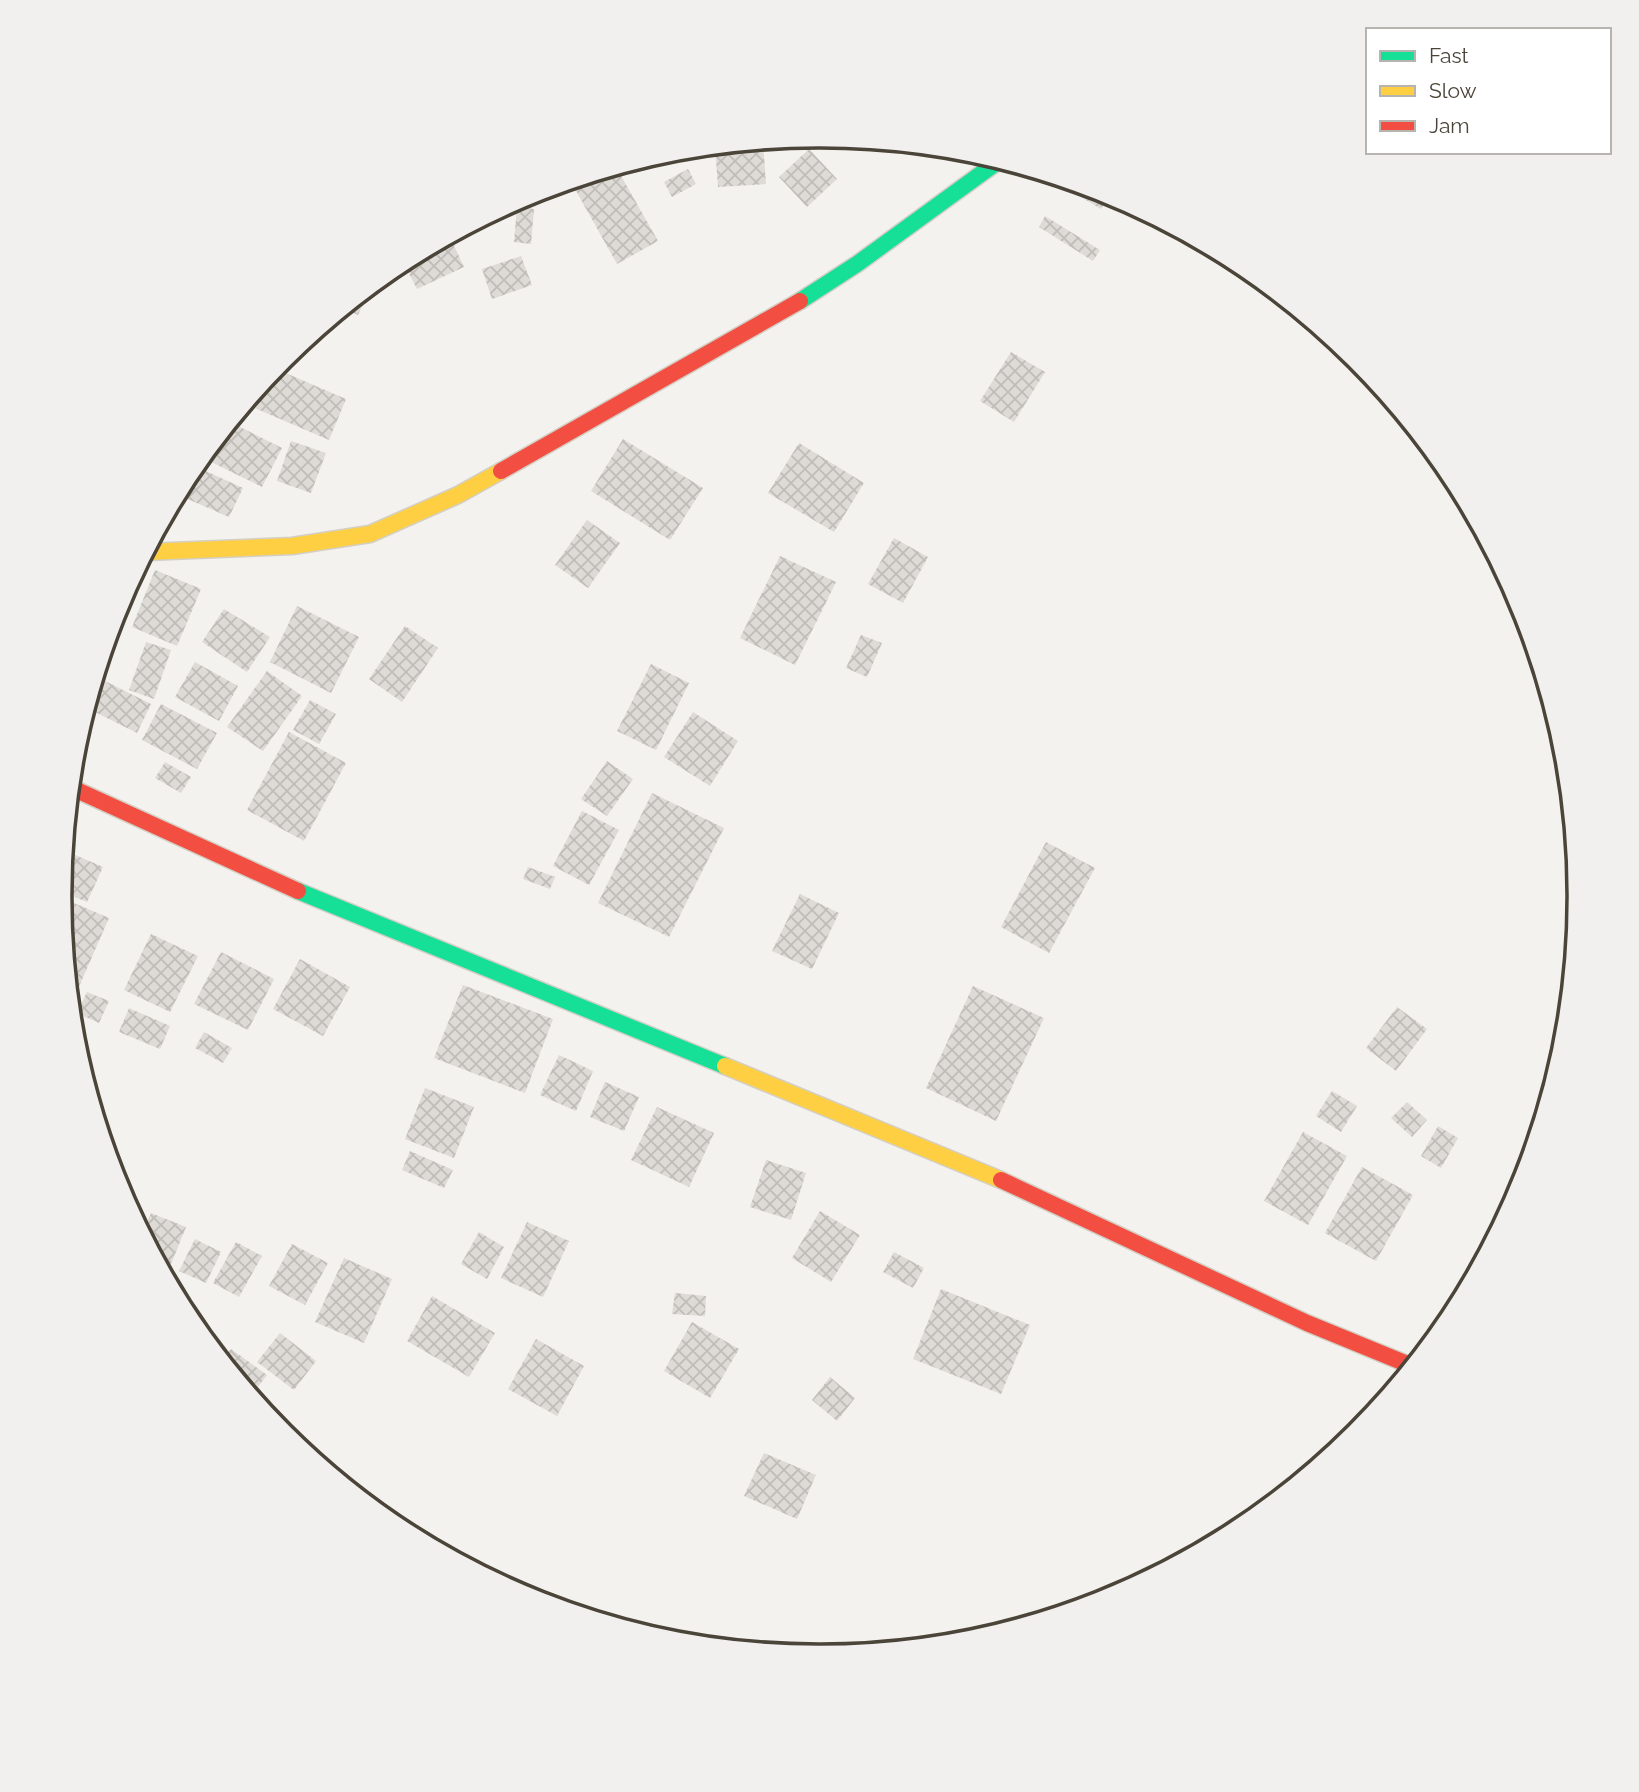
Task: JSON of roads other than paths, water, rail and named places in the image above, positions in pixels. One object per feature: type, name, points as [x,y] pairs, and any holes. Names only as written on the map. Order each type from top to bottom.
[{"type":"street","points":[[156,552],[292,546],[370,534],[458,495],[788,309],[857,264],[988,168]]},
{"type":"street","points":[[79,791],[436,949],[1001,1179],[1334,1338],[1403,1363]]}]
